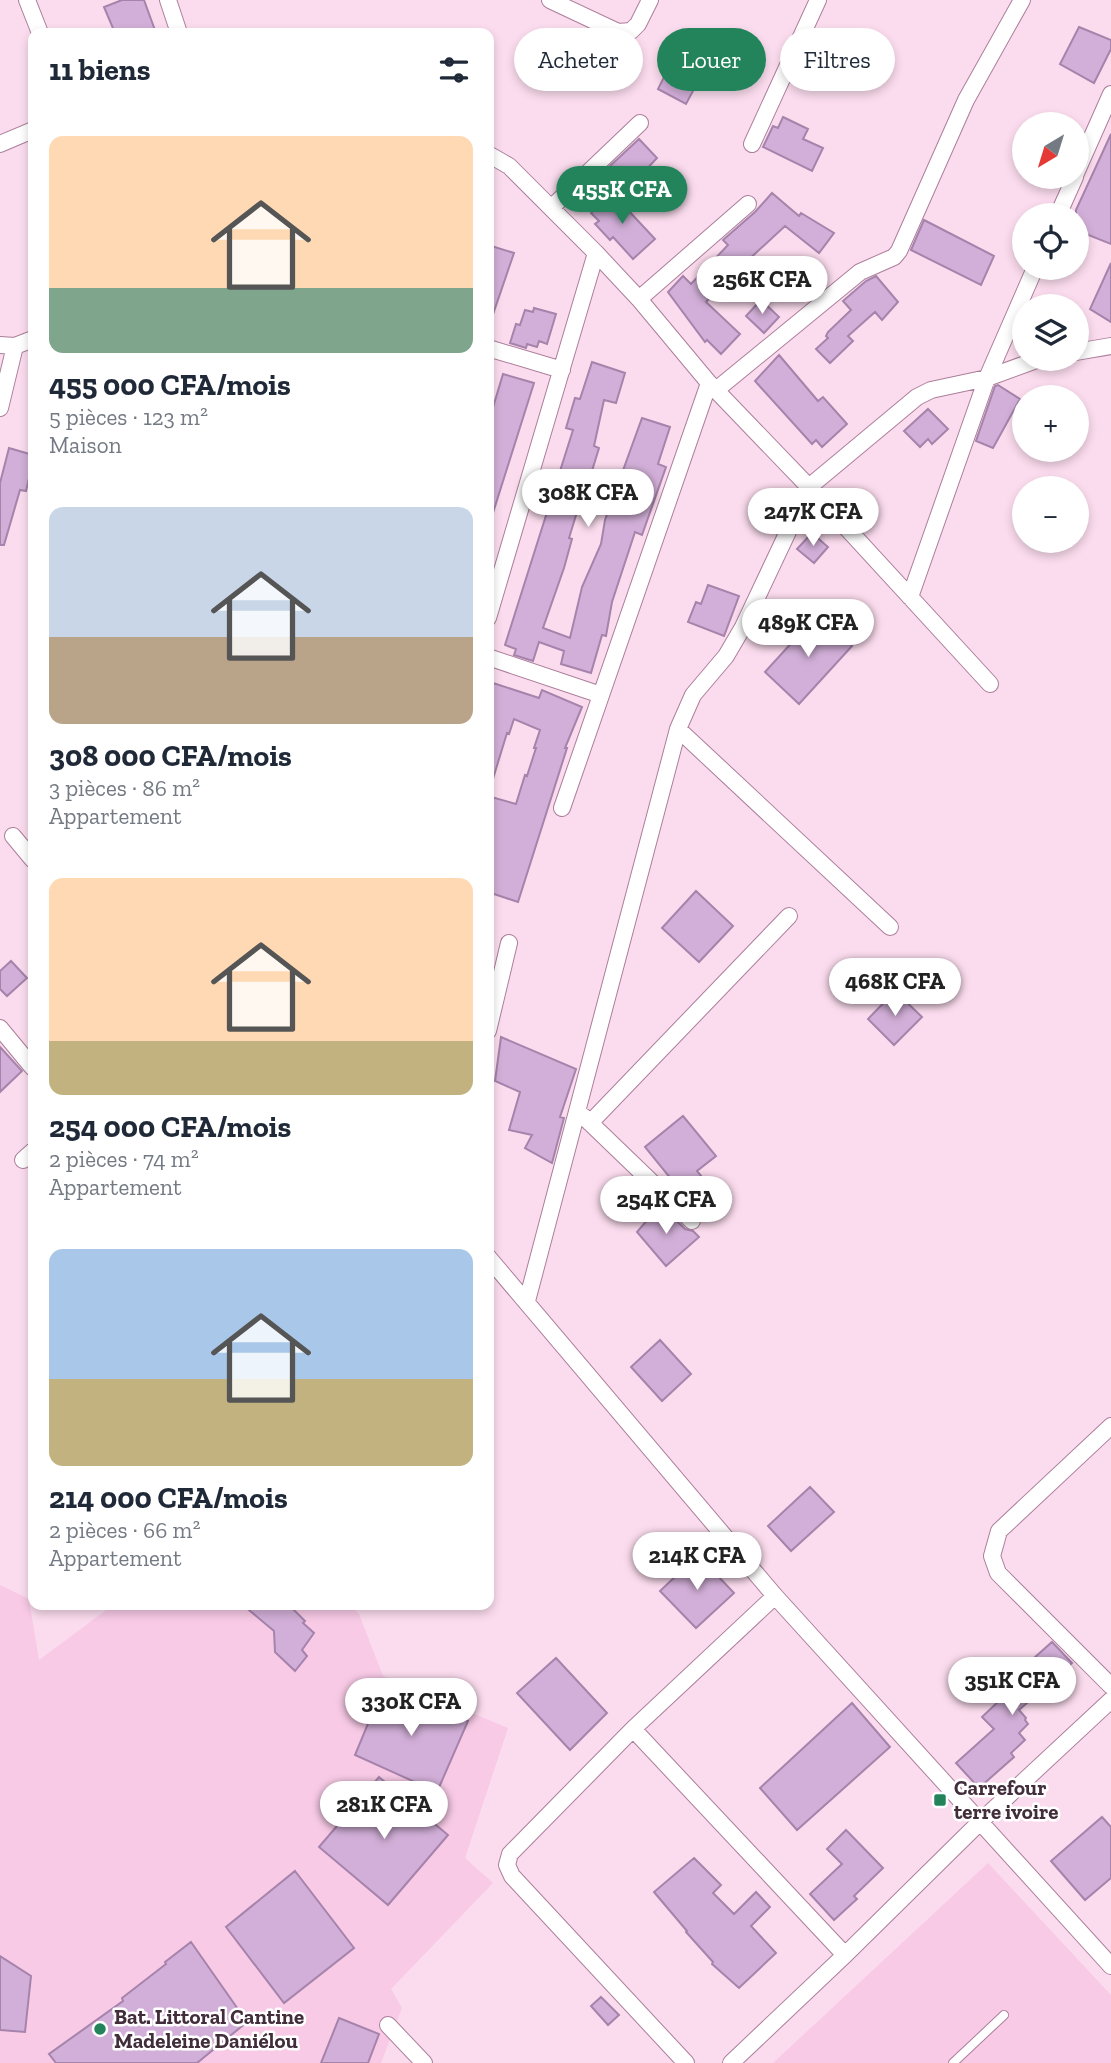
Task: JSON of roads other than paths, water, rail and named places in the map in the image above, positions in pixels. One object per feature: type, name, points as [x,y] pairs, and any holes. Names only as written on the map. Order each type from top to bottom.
[{"type":"street","points":[[27,0],[38,28]]},
{"type":"street","points":[[168,0],[177,28]]},
{"type":"street","points":[[550,0],[618,32],[631,31],[639,24],[650,0]]},
{"type":"street","points":[[752,144],[818,0]]},
{"type":"street","points":[[562,808],[712,387],[860,272],[894,257],[900,251],[966,100],[1022,0]]},
{"type":"street","points":[[1089,145],[1111,94]]},
{"type":"street","points":[[551,208],[640,123]]},
{"type":"street","points":[[0,144],[28,133]]},
{"type":"street","points":[[494,157],[509,166],[596,253],[639,299],[712,387],[809,487],[990,684]]},
{"type":"street","points":[[639,299],[748,204]]},
{"type":"street","points":[[494,598],[596,253]]},
{"type":"street","points":[[910,597],[986,377],[1030,280]]},
{"type":"street","points":[[0,408],[8,346],[28,340]]},
{"type":"street","points":[[1089,350],[1111,346]]},
{"type":"street","points":[[494,350],[562,370]]},
{"type":"street","points":[[527,1301],[678,729],[693,695],[726,656],[743,627],[809,487],[917,397],[931,390],[1012,368]]},
{"type":"street","points":[[494,659],[601,695]]},
{"type":"street","points":[[678,729],[890,926]]},
{"type":"street","points":[[13,836],[28,854]]},
{"type":"street","points":[[590,1123],[789,916]]},
{"type":"street","points":[[494,987],[509,943]]},
{"type":"street","points":[[0,1028],[28,1062]]},
{"type":"street","points":[[577,1111],[692,1221]]},
{"type":"street","points":[[494,1264],[775,1596],[1111,1966]]},
{"type":"street","points":[[1111,1426],[999,1531],[992,1556],[998,1573],[1111,1686]]},
{"type":"street","points":[[686,2063],[512,1876],[507,1865],[510,1854],[632,1729],[775,1596]]},
{"type":"street","points":[[731,2063],[979,1822],[1111,1700]]},
{"type":"street","points":[[632,1729],[845,1955]]},
{"type":"street","points":[[388,2025],[424,2063]]},
{"type":"lane","points":[[953,2063],[1004,2015]]},
{"type":"place","name":"Carrefour terre ivoire","points":[[940,1800]]},
{"type":"place","name":"Bat. Littoral Cantine Madeleine Daniélou","points":[[100,2029]]}]
